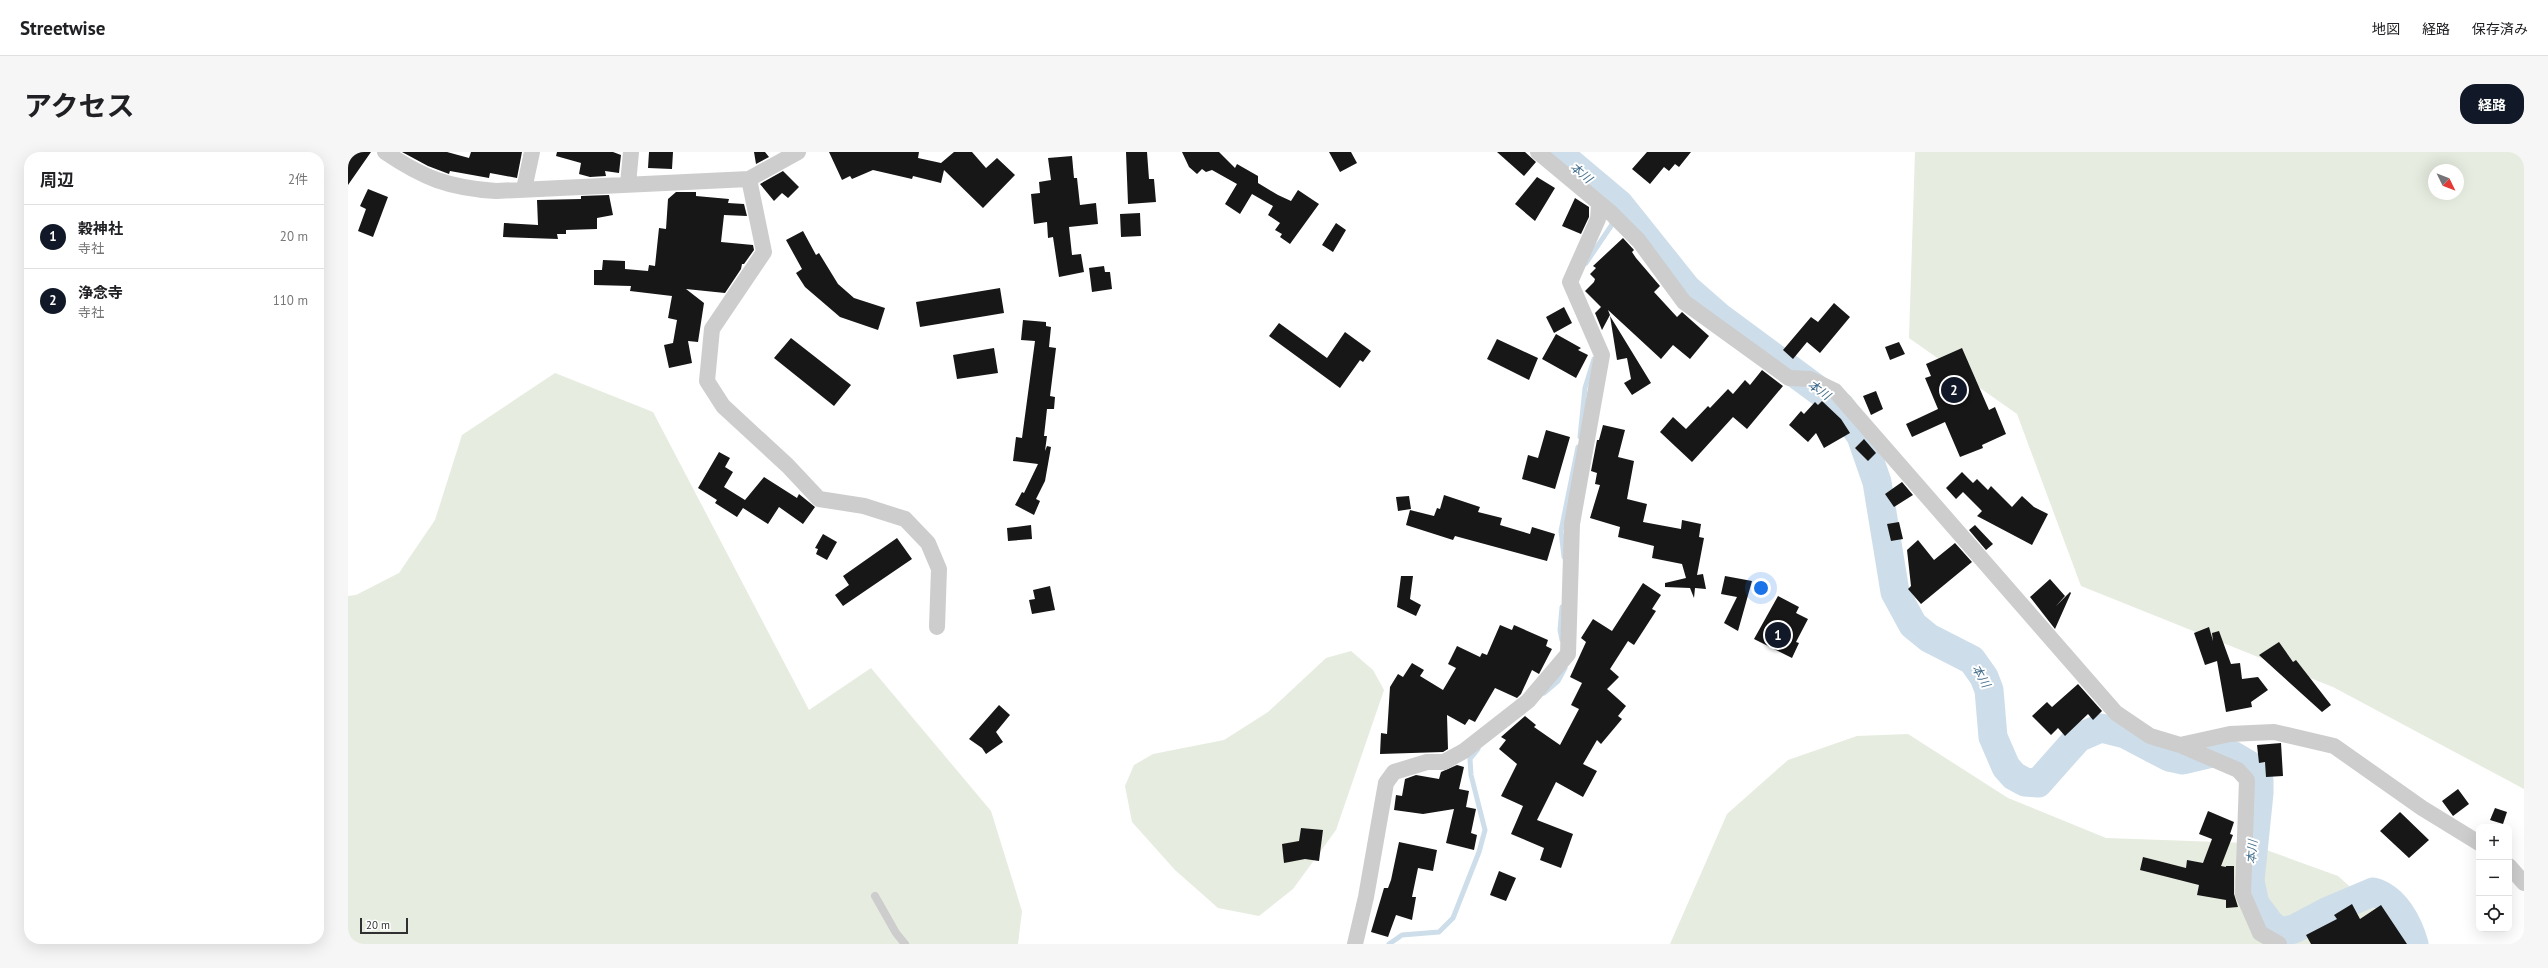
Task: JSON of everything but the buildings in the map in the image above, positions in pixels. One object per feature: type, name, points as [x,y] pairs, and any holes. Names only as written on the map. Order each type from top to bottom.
[{"type":"street","points":[[385,152],[429,178],[463,189],[524,189],[750,179],[798,152]]},
{"type":"street","points":[[524,189],[532,152]]},
{"type":"street","points":[[628,184],[631,152]]},
{"type":"street","points":[[1538,152],[1609,212],[1639,241],[1684,302],[1789,378],[1810,379],[1835,391],[2116,713],[2150,736],[2186,748],[2238,770],[2247,780],[2243,894],[2260,933],[2279,944]]},
{"type":"street","points":[[750,179],[764,252],[712,329],[707,381],[722,406],[788,466],[819,499],[864,506],[905,519],[928,543],[939,569],[936,626]]},
{"type":"street","points":[[1355,944],[1366,897],[1386,783],[1394,772],[1427,762],[1444,762],[1464,751],[1528,700],[1568,654],[1572,524],[1602,355],[1570,282],[1598,219],[1609,212]]},
{"type":"street","points":[[2186,748],[2230,734],[2274,732],[2334,746],[2422,808],[2476,841]]},
{"type":"street","points":[[2512,869],[2524,883]]},
{"type":"lane","points":[[875,896],[896,933],[905,944]]},
{"type":"shaded area","points":[[1915,152],[2524,152],[2524,789],[2333,687],[2081,586],[2017,414],[1909,338]]},
{"type":"shaded area","points":[[555,373],[653,412],[809,710],[871,668],[991,811],[1022,911],[1018,944],[348,944],[348,596],[356,595],[399,573],[435,520],[462,435]]},
{"type":"shaded area","points":[[1351,651],[1373,670],[1384,690],[1336,830],[1293,889],[1259,916],[1218,908],[1175,870],[1132,822],[1125,786],[1134,765],[1153,754],[1224,740],[1268,712],[1326,658]]},
{"type":"shaded area","points":[[1908,734],[2008,798],[2106,838],[2247,843],[2338,876],[2398,930],[2409,944],[1670,944],[1727,814],[1788,760],[1857,736]]},
{"type":"waterway","name":"本川","points":[[1557,152],[1619,204],[1687,289],[1719,317],[1841,407],[1861,436],[1877,482],[1895,592],[1913,625],[1929,638],[1972,660],[1984,677],[1989,690],[1993,737],[2006,767],[2014,776],[2025,782],[2038,783],[2078,738],[2101,728],[2125,734],[2169,757],[2183,760],[2217,752],[2232,755],[2249,765],[2259,780],[2250,881],[2255,904],[2270,924],[2280,932],[2294,929],[2328,911],[2373,892],[2388,900],[2400,912],[2414,944]]},
{"type":"waterway","points":[[1586,263],[1611,226],[1619,204]]},
{"type":"waterway","points":[[1580,437],[1585,388],[1594,359]]},
{"type":"waterway","points":[[1564,557],[1561,531],[1578,447]]},
{"type":"waterway","points":[[1562,607],[1560,630],[1562,640]]},
{"type":"waterway","points":[[1544,693],[1558,681],[1565,668]]},
{"type":"waterway","points":[[1389,944],[1402,935],[1439,932],[1453,918],[1479,852],[1485,830],[1471,775],[1470,759],[1478,749]]},
{"type":"place","name":"浄念寺","points":[[1954,390]]},
{"type":"place","name":"穀神社","points":[[1778,635]]}]
